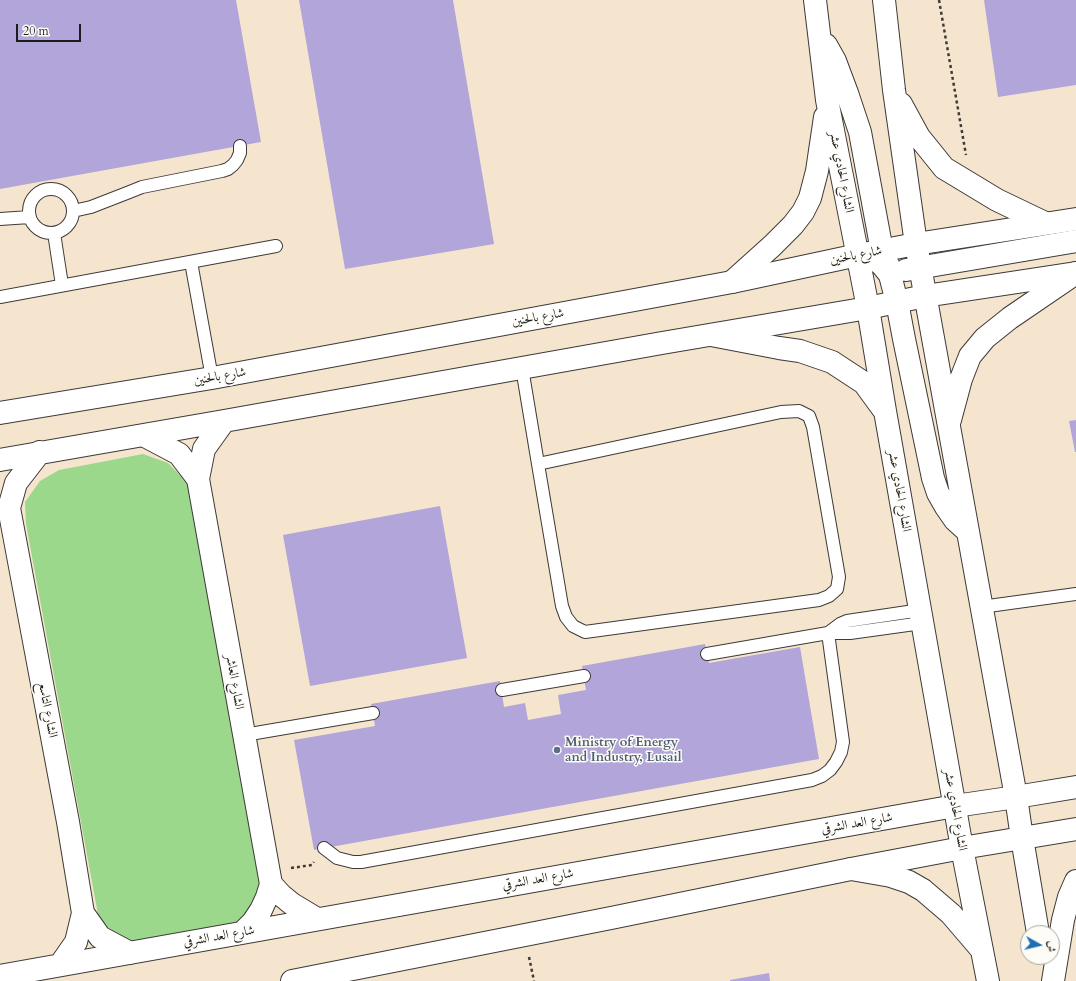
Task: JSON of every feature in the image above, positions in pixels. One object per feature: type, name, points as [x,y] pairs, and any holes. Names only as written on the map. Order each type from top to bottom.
[{"type":"street","name":"الشارع الحادي عشر","points":[[815,0],[827,100],[868,308],[962,848],[988,981]]},
{"type":"street","points":[[884,0],[894,90],[916,244],[1016,797],[1037,925]]},
{"type":"street","points":[[818,30],[835,61],[860,132],[882,251],[891,274],[933,478],[938,493],[946,507],[955,520],[967,531]]},
{"type":"street","points":[[894,90],[919,137],[944,168],[997,200],[1045,223]]},
{"type":"street","points":[[732,282],[772,246],[804,212],[810,198],[817,171],[827,100]]},
{"type":"street","name":"شارع بالحنين","points":[[0,412],[212,378],[732,282],[916,244],[1076,219]]},
{"type":"street","points":[[868,308],[876,289],[891,274],[1076,241]]},
{"type":"street","points":[[858,255],[871,258],[876,261],[912,292],[925,296]]},
{"type":"street","points":[[0,460],[868,308],[925,296],[1076,273]]},
{"type":"street","points":[[948,425],[961,379],[970,356],[985,338],[1005,322],[1076,273]]},
{"type":"street","points":[[711,335],[800,351],[832,362],[864,383],[885,411]]},
{"type":"street","name":"الشارع العاشر","points":[[224,421],[204,449],[198,479],[270,877],[267,897],[261,910],[253,922],[242,933]]},
{"type":"street","name":"الشارع العاشر","points":[[143,434],[179,454],[198,479]]},
{"type":"street","name":"الشارع التاسع","points":[[40,452],[16,483],[4,504],[68,822],[83,912],[76,942],[60,965]]},
{"type":"street","name":"شارع العد الشرقي","points":[[0,976],[955,806],[1076,787]]},
{"type":"street","points":[[292,981],[320,978],[851,869],[962,848],[1076,830]]},
{"type":"street","points":[[851,869],[891,876],[909,882],[923,890],[951,914],[982,950]]},
{"type":"street","points":[[270,877],[281,895],[292,904],[317,919]]},
{"type":"street","points":[[1053,981],[1063,920],[1069,897],[1076,881]]},
{"type":"street","name":"الشارع التاسع","points":[[83,912],[100,937],[130,953]]},
{"type":"street","points":[[1044,965],[1047,981]]},
{"type":"lane","points":[[73,211],[91,208],[142,187],[222,172],[228,169],[237,160],[240,154],[240,146]]},
{"type":"lane","points":[[45,189],[52,189],[65,193],[70,198],[73,211],[72,219],[68,226],[54,233],[46,233],[39,230],[33,224],[29,210],[30,203],[39,192],[45,189]]},
{"type":"lane","points":[[0,219],[30,217]]},
{"type":"lane","points":[[54,233],[62,285]]},
{"type":"lane","points":[[0,297],[276,246]]},
{"type":"lane","points":[[190,262],[212,378]]},
{"type":"lane","points":[[522,368],[538,464],[562,606],[566,617],[574,626],[585,632],[819,600],[829,596],[837,589],[839,577],[814,427],[809,416],[798,411],[781,412],[538,464]]},
{"type":"lane","points":[[981,607],[1076,594]]},
{"type":"lane","points":[[707,654],[828,633],[850,633],[921,616]]},
{"type":"lane","points":[[324,848],[337,858],[353,862],[361,862],[812,780],[822,776],[830,770],[836,762],[841,752],[843,742],[828,633]]},
{"type":"lane","points":[[502,690],[584,676]]},
{"type":"lane","points":[[244,735],[373,713]]},
{"type":"path","points":[[939,0],[972,184]]},
{"type":"path","points":[[270,877],[312,865],[324,848]]},
{"type":"green space","points":[[143,454],[168,463],[188,483],[260,879],[255,903],[241,924],[138,945],[124,940],[99,920],[26,524],[25,502],[40,481],[59,470]]},
{"type":"building","points":[[0,0],[236,0],[261,142],[0,189]]},
{"type":"building","points":[[299,0],[453,0],[494,244],[345,269]]},
{"type":"building","points":[[984,0],[1076,0],[1076,85],[998,97]]},
{"type":"building","points":[[1076,420],[1076,452],[1075,452],[1069,421]]},
{"type":"building","points":[[440,506],[467,658],[310,686],[283,535]]},
{"type":"building","name":"Ministry of Energy and Industry, Lusail","points":[[705,644],[709,663],[800,647],[819,759],[314,850],[294,740],[375,726],[371,704],[500,681],[504,707],[525,703],[528,720],[561,714],[558,695],[586,690],[582,666]]},
{"type":"building","points":[[769,973],[770,981],[730,981],[730,980]]},
{"type":"place","name":"Ministry of Energy and Industry, Lusail","points":[[557,750]]}]
